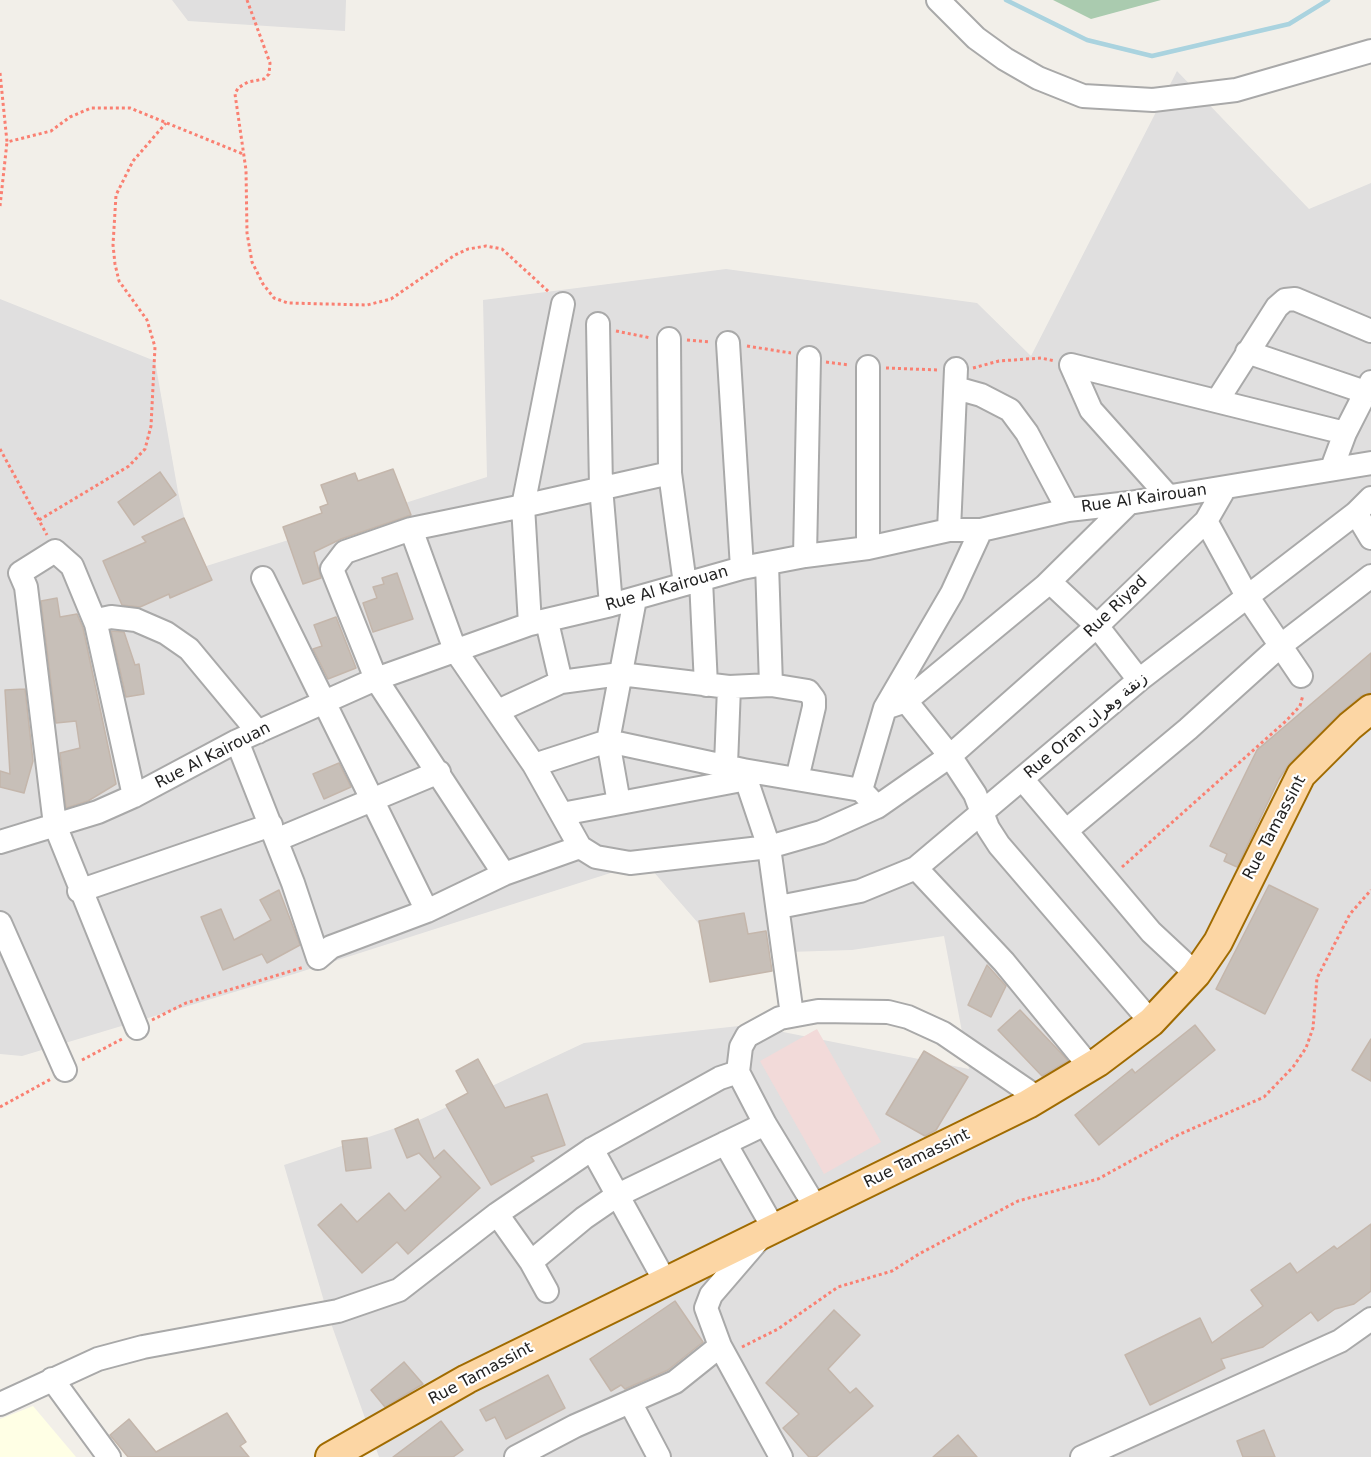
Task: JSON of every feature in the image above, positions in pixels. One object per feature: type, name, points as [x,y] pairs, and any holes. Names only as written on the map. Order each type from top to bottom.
[{"type":"main road","name":"Rue Tamassint","points":[[330,1457],[468,1379],[1038,1098],[1090,1068],[1151,1022],[1196,974],[1218,942],[1301,775],[1371,710]]},
{"type":"street","points":[[938,0],[976,38],[1005,59],[1038,78],[1083,96],[1153,100],[1236,90],[1371,51]]},
{"type":"street","points":[[1217,401],[1277,306],[1285,300],[1295,299],[1371,331]]},
{"type":"street","points":[[561,682],[539,623],[523,506],[563,303]]},
{"type":"street","points":[[598,324],[602,487],[611,605]]},
{"type":"street","points":[[669,339],[670,472],[693,582],[706,685]]},
{"type":"street","points":[[728,344],[742,568]]},
{"type":"street","points":[[1247,352],[1368,387],[1345,433],[1332,468]]},
{"type":"street","points":[[805,556],[809,358]]},
{"type":"street","points":[[1071,365],[1345,433]]},
{"type":"street","points":[[1071,365],[1091,410],[1167,495]]},
{"type":"street","points":[[868,367],[868,548]]},
{"type":"street","points":[[956,379],[1010,410],[1027,433],[1068,510]]},
{"type":"street","points":[[950,530],[956,379]]},
{"type":"street","name":"Rue Al Kairouan","points":[[0,842],[98,812],[134,796],[237,741],[376,679],[539,623],[635,599],[742,568],[805,556],[868,548],[950,530],[981,530],[1068,510],[1129,503],[1371,463]]},
{"type":"street","points":[[504,874],[376,679],[332,569],[345,552],[411,529],[670,472]]},
{"type":"street","name":"Rue Riyad","points":[[580,847],[596,858],[630,863],[769,847],[821,832],[869,799],[950,756],[1097,626],[1206,521],[1225,488]]},
{"type":"street","points":[[896,704],[1050,582],[1129,503]]},
{"type":"street","points":[[1363,505],[1371,538]]},
{"type":"street","name":"Rue Oran زنقة وهران","points":[[779,907],[861,891],[916,868],[1139,680],[1363,505]]},
{"type":"street","points":[[1206,521],[1247,596],[1301,676]]},
{"type":"street","points":[[237,741],[274,833],[318,958],[331,947],[427,911],[504,874],[580,847],[534,765],[455,650],[411,529]]},
{"type":"street","points":[[534,765],[608,741],[739,771],[797,779],[869,799],[896,704],[981,530]]},
{"type":"street","points":[[134,796],[96,624],[72,566],[55,551],[10,576],[26,587],[55,825],[137,1028]]},
{"type":"street","points":[[767,564],[771,685]]},
{"type":"street","points":[[1067,830],[1188,729],[1281,646],[1371,576]]},
{"type":"street","points":[[263,578],[323,704],[374,801],[427,911]]},
{"type":"street","points":[[1050,582],[1097,626],[1139,680]]},
{"type":"street","points":[[619,803],[608,741],[635,599]]},
{"type":"street","points":[[96,624],[111,617],[136,621],[166,633],[189,649],[258,732]]},
{"type":"street","points":[[498,711],[561,682],[620,674],[706,685],[729,687],[771,685],[808,691],[814,699],[797,779]]},
{"type":"street","points":[[729,687],[739,771],[769,847],[779,907],[792,1016]]},
{"type":"street","points":[[896,704],[950,756],[975,794],[981,811],[999,845],[1151,1022]]},
{"type":"street","points":[[561,814],[619,803],[739,771]]},
{"type":"street","points":[[80,891],[374,801],[439,772]]},
{"type":"street","points":[[1023,780],[1109,879],[1151,932],[1196,974]]},
{"type":"street","points":[[916,868],[1004,962],[1090,1068]]},
{"type":"street","points":[[0,923],[65,1070]]},
{"type":"street","points":[[816,1208],[765,1124],[738,1072],[741,1047],[747,1036],[780,1018],[819,1011],[888,1012],[908,1017],[943,1033],[1038,1098]]},
{"type":"street","points":[[0,1404],[98,1359],[143,1347],[362,1305],[399,1290],[497,1214],[592,1149],[720,1078],[738,1072]]},
{"type":"street","points":[[531,1262],[584,1218],[616,1196],[765,1124]]},
{"type":"street","points":[[725,1143],[769,1232],[711,1295],[706,1308],[723,1351],[781,1457]]},
{"type":"street","points":[[592,1149],[666,1283]]},
{"type":"street","points":[[497,1214],[531,1262],[547,1291]]},
{"type":"street","points":[[1083,1457],[1340,1341],[1371,1319]]},
{"type":"street","points":[[516,1457],[675,1382],[723,1351]]},
{"type":"street","points":[[52,1379],[109,1457]]},
{"type":"street","points":[[630,1402],[659,1457]]},
{"type":"path","points":[[247,0],[270,63],[269,74],[264,79],[248,82],[238,88],[235,94],[244,154],[246,233],[252,262],[262,284],[274,298],[288,303],[367,305],[391,299],[455,255],[468,249],[486,246],[502,249],[563,303]]},
{"type":"path","points":[[0,74],[6,142],[0,206]]},
{"type":"path","points":[[6,142],[51,131],[70,117],[91,108],[130,108],[244,154]]},
{"type":"path","points":[[39,520],[129,466],[145,449],[151,426],[155,347],[147,320],[119,280],[113,244],[114,225],[116,195],[120,186],[133,161],[166,123]]},
{"type":"path","points":[[598,324],[611,330],[642,337],[767,348],[809,358],[956,379],[1041,358],[1071,365]]},
{"type":"path","points":[[0,449],[55,551]]},
{"type":"path","points":[[1109,879],[1286,721],[1300,706],[1304,691],[1301,676]]},
{"type":"path","points":[[723,1351],[778,1329],[838,1287],[892,1271],[1018,1201],[1098,1179],[1178,1135],[1264,1097],[1293,1067],[1306,1048],[1312,1028],[1317,978],[1350,914],[1371,890]]},
{"type":"path","points":[[137,1028],[169,1009],[306,966],[318,958]]},
{"type":"shaded area","points":[[172,0],[346,0],[345,31],[188,21]]},
{"type":"shaded area","points":[[1053,0],[1161,0],[1091,19]]},
{"type":"shaded area","points":[[1177,71],[1309,209],[1371,183],[1371,1457],[379,1457],[328,1315],[284,1165],[417,1121],[584,1043],[748,1025],[969,1069],[944,936],[852,950],[725,954],[645,862],[294,974],[22,1056],[0,1054],[0,299],[155,361],[178,492],[197,569],[487,477],[483,300],[726,269],[977,303],[1031,356]]},
{"type":"shaded area","points":[[817,1029],[881,1142],[824,1174],[760,1061]]},
{"type":"shaded area","points":[[33,1406],[76,1457],[0,1457],[0,1419]]},
{"type":"building","points":[[393,469],[411,515],[341,539],[314,552],[321,578],[303,584],[283,527],[322,513],[320,507],[328,504],[321,485],[355,473],[358,481]]},
{"type":"building","points":[[160,472],[176,495],[134,525],[118,502]]},
{"type":"building","points":[[184,518],[212,580],[170,598],[169,594],[140,607],[122,605],[103,561],[146,542],[142,537]]},
{"type":"building","points":[[397,573],[413,619],[373,632],[363,603],[377,598],[373,587],[384,584],[382,578]]},
{"type":"building","points":[[57,598],[60,617],[77,614],[83,628],[116,784],[88,801],[66,808],[60,753],[80,748],[76,721],[56,723],[41,601]]},
{"type":"building","points":[[336,617],[356,668],[328,679],[313,649],[322,646],[314,625]]},
{"type":"building","points":[[111,631],[124,632],[135,665],[139,664],[144,694],[126,697]]},
{"type":"building","points":[[1371,653],[1371,693],[1361,696],[1340,713],[1289,764],[1279,779],[1237,867],[1224,861],[1227,854],[1210,846],[1257,750]]},
{"type":"building","points":[[25,689],[33,761],[24,793],[0,787],[0,771],[10,774],[5,690]]},
{"type":"building","points":[[339,763],[351,787],[324,799],[313,774]]},
{"type":"building","points":[[1269,885],[1318,909],[1265,1014],[1216,989]]},
{"type":"building","points":[[279,890],[300,945],[267,963],[262,954],[223,970],[201,917],[221,909],[234,940],[271,920],[260,900]]},
{"type":"building","points":[[744,913],[748,934],[766,931],[772,971],[710,982],[699,921]]},
{"type":"building","points":[[987,965],[1006,986],[991,1017],[968,1005]]},
{"type":"building","points":[[1020,1010],[1068,1061],[1042,1076],[998,1030]]},
{"type":"building","points":[[1195,1025],[1215,1050],[1099,1145],[1075,1115],[1132,1069],[1135,1073]]},
{"type":"building","points":[[1371,1039],[1371,1081],[1352,1070]]},
{"type":"building","points":[[924,1051],[968,1077],[936,1130],[925,1136],[886,1114]]},
{"type":"building","points":[[478,1059],[505,1108],[547,1094],[565,1145],[531,1157],[534,1161],[491,1185],[446,1105],[468,1093],[456,1071]]},
{"type":"building","points":[[418,1119],[434,1159],[444,1150],[480,1188],[408,1254],[397,1242],[362,1273],[318,1225],[341,1204],[357,1222],[389,1193],[405,1211],[441,1177],[419,1153],[407,1158],[395,1129]]},
{"type":"building","points":[[367,1138],[371,1168],[346,1171],[342,1141]]},
{"type":"building","points":[[1371,1224],[1371,1291],[1354,1304],[1335,1309],[1318,1321],[1311,1312],[1263,1347],[1221,1359],[1225,1368],[1150,1405],[1125,1355],[1200,1318],[1212,1343],[1263,1306],[1251,1290],[1290,1263],[1297,1273],[1334,1246],[1337,1249]]},
{"type":"building","points":[[675,1301],[703,1342],[668,1370],[625,1389],[621,1385],[611,1391],[590,1359]]},
{"type":"building","points":[[834,1310],[860,1335],[828,1369],[850,1393],[856,1388],[873,1406],[816,1457],[809,1457],[783,1428],[799,1414],[766,1383]]},
{"type":"building","points":[[404,1362],[423,1384],[385,1407],[371,1390]]},
{"type":"building","points":[[548,1375],[565,1408],[506,1439],[495,1417],[486,1421],[480,1410]]},
{"type":"building","points":[[227,1413],[246,1442],[240,1446],[249,1457],[128,1457],[110,1435],[129,1419],[156,1452]]},
{"type":"building","points":[[441,1421],[463,1450],[453,1457],[393,1457]]},
{"type":"building","points":[[1264,1430],[1275,1457],[1243,1457],[1237,1441]]},
{"type":"building","points":[[958,1435],[977,1457],[933,1457]]},
{"type":"waterway","points":[[1006,0],[1087,40],[1152,56],[1289,24],[1328,0]]}]
